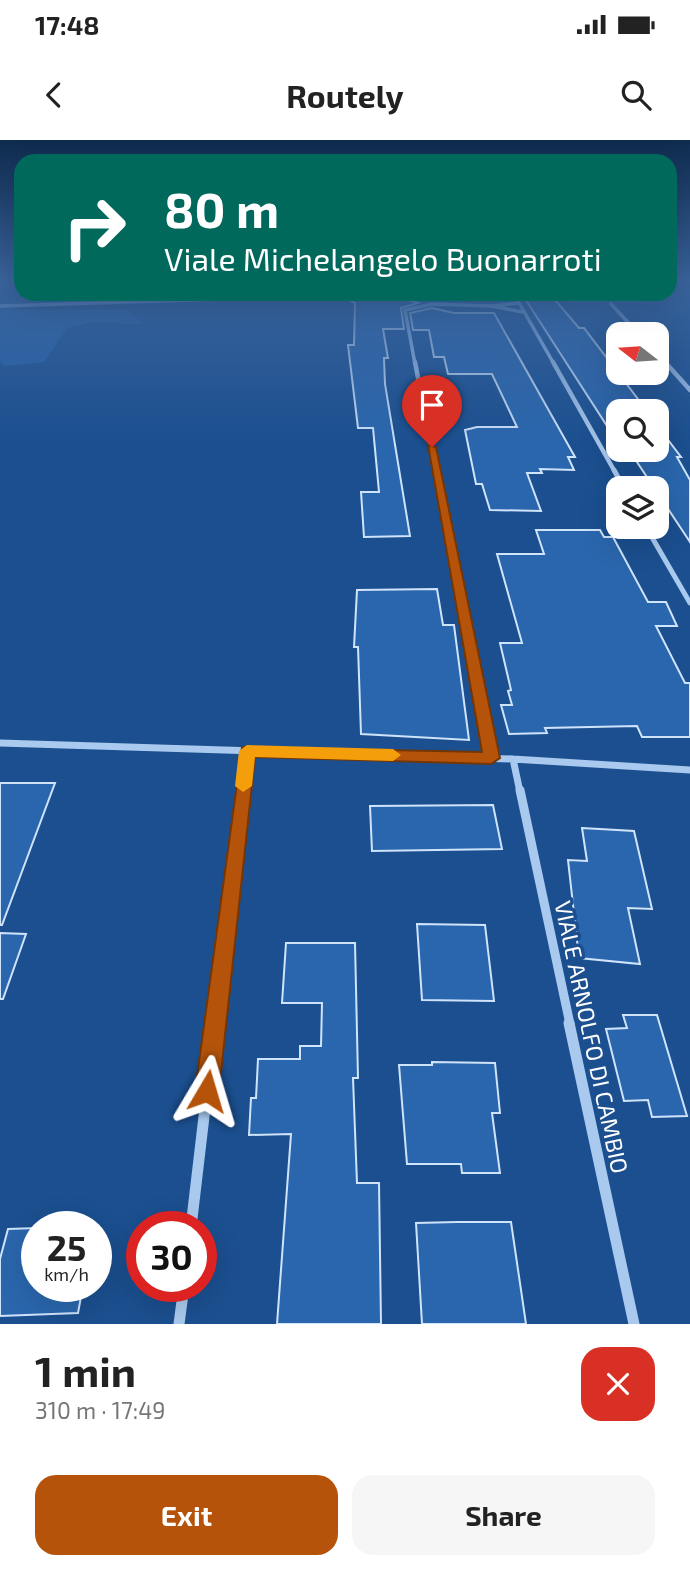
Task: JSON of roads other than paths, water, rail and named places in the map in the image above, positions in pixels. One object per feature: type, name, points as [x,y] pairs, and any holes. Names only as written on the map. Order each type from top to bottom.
[{"type":"street","points":[[410,335],[491,758]]},
{"type":"street","points":[[536,335],[617,476]]},
{"type":"street","points":[[669,367],[690,390]]},
{"type":"street","points":[[653,539],[690,603]]},
{"type":"street","points":[[1,745],[491,758],[690,770]]},
{"type":"street","points":[[193,1211],[247,751]]},
{"type":"street","name":"VIALE ARNOLFO DI CAMBIO","points":[[513,759],[634,1324]]},
{"type":"street","points":[[179,1324],[182,1302]]}]
